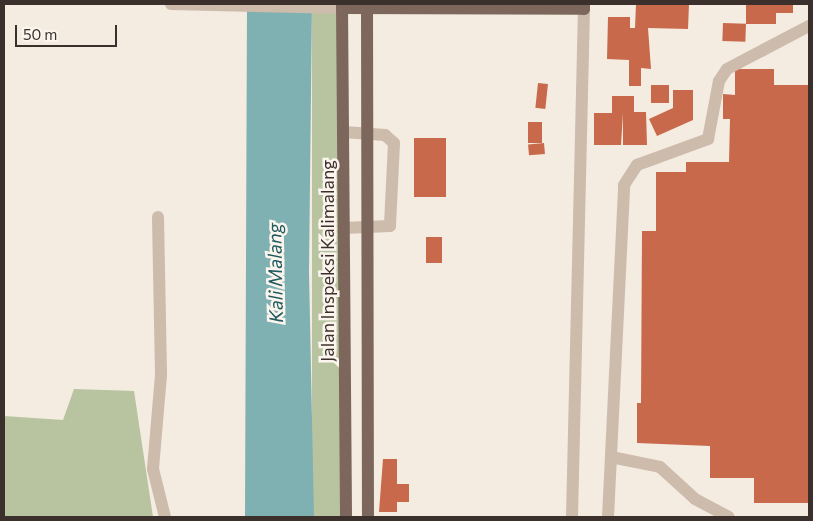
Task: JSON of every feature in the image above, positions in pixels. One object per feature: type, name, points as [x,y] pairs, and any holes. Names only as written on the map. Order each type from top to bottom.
[{"type":"main road","points":[[339,6],[584,6]]},
{"type":"main road","name":"Jalan Inspeksi Kalimalang","points":[[339,6],[344,132],[346,517]]},
{"type":"main road","points":[[367,6],[368,517]]},
{"type":"street","points":[[171,4],[339,6]]},
{"type":"street","points":[[572,517],[584,6]]},
{"type":"street","points":[[608,517],[624,185],[637,165],[708,138],[719,81],[728,69],[809,26]]},
{"type":"street","points":[[344,132],[385,135],[394,143],[392,221],[387,228],[344,228]]},
{"type":"street","points":[[158,217],[161,375],[153,470],[165,517]]},
{"type":"street","points":[[611,457],[660,467],[694,500],[729,517]]},
{"type":"green space","points":[[312,4],[342,4],[342,517],[312,517]]},
{"type":"green space","points":[[74,389],[134,391],[153,517],[4,517],[4,416],[63,420]]},
{"type":"water","points":[[247,4],[312,4],[309,272],[314,517],[245,517]]},
{"type":"building","points":[[636,4],[689,4],[688,29],[648,28],[651,69],[641,68],[641,86],[629,86],[629,60],[607,59],[608,17],[630,17],[630,28],[635,28]]},
{"type":"building","points":[[746,4],[793,4],[793,13],[776,13],[776,24],[746,24]]},
{"type":"building","points":[[723,23],[746,24],[745,42],[722,41]]},
{"type":"building","points":[[735,69],[774,69],[774,85],[809,85],[809,503],[754,503],[754,478],[710,478],[710,446],[637,443],[637,403],[641,403],[642,231],[656,231],[656,172],[686,172],[686,162],[729,162],[730,119],[723,119],[723,94],[735,95]]},
{"type":"building","points":[[538,83],[548,84],[545,109],[535,108]]},
{"type":"building","points":[[651,85],[669,85],[669,103],[651,103]]},
{"type":"building","points":[[673,90],[693,90],[693,120],[657,136],[649,119],[673,108]]},
{"type":"building","points":[[612,96],[634,96],[634,112],[646,112],[647,145],[623,145],[623,113],[621,145],[594,145],[594,113],[612,113]]},
{"type":"building","points":[[528,122],[542,122],[542,143],[528,143]]},
{"type":"building","points":[[414,138],[446,138],[446,197],[414,197]]},
{"type":"building","points":[[544,143],[545,154],[529,155],[528,144]]},
{"type":"building","points":[[426,237],[442,237],[442,263],[426,263]]},
{"type":"building","points":[[383,459],[397,459],[397,484],[409,484],[409,502],[397,502],[397,512],[379,512]]},
{"type":"waterway","name":"Kali Malang","points":[[274,162],[278,517]]}]
